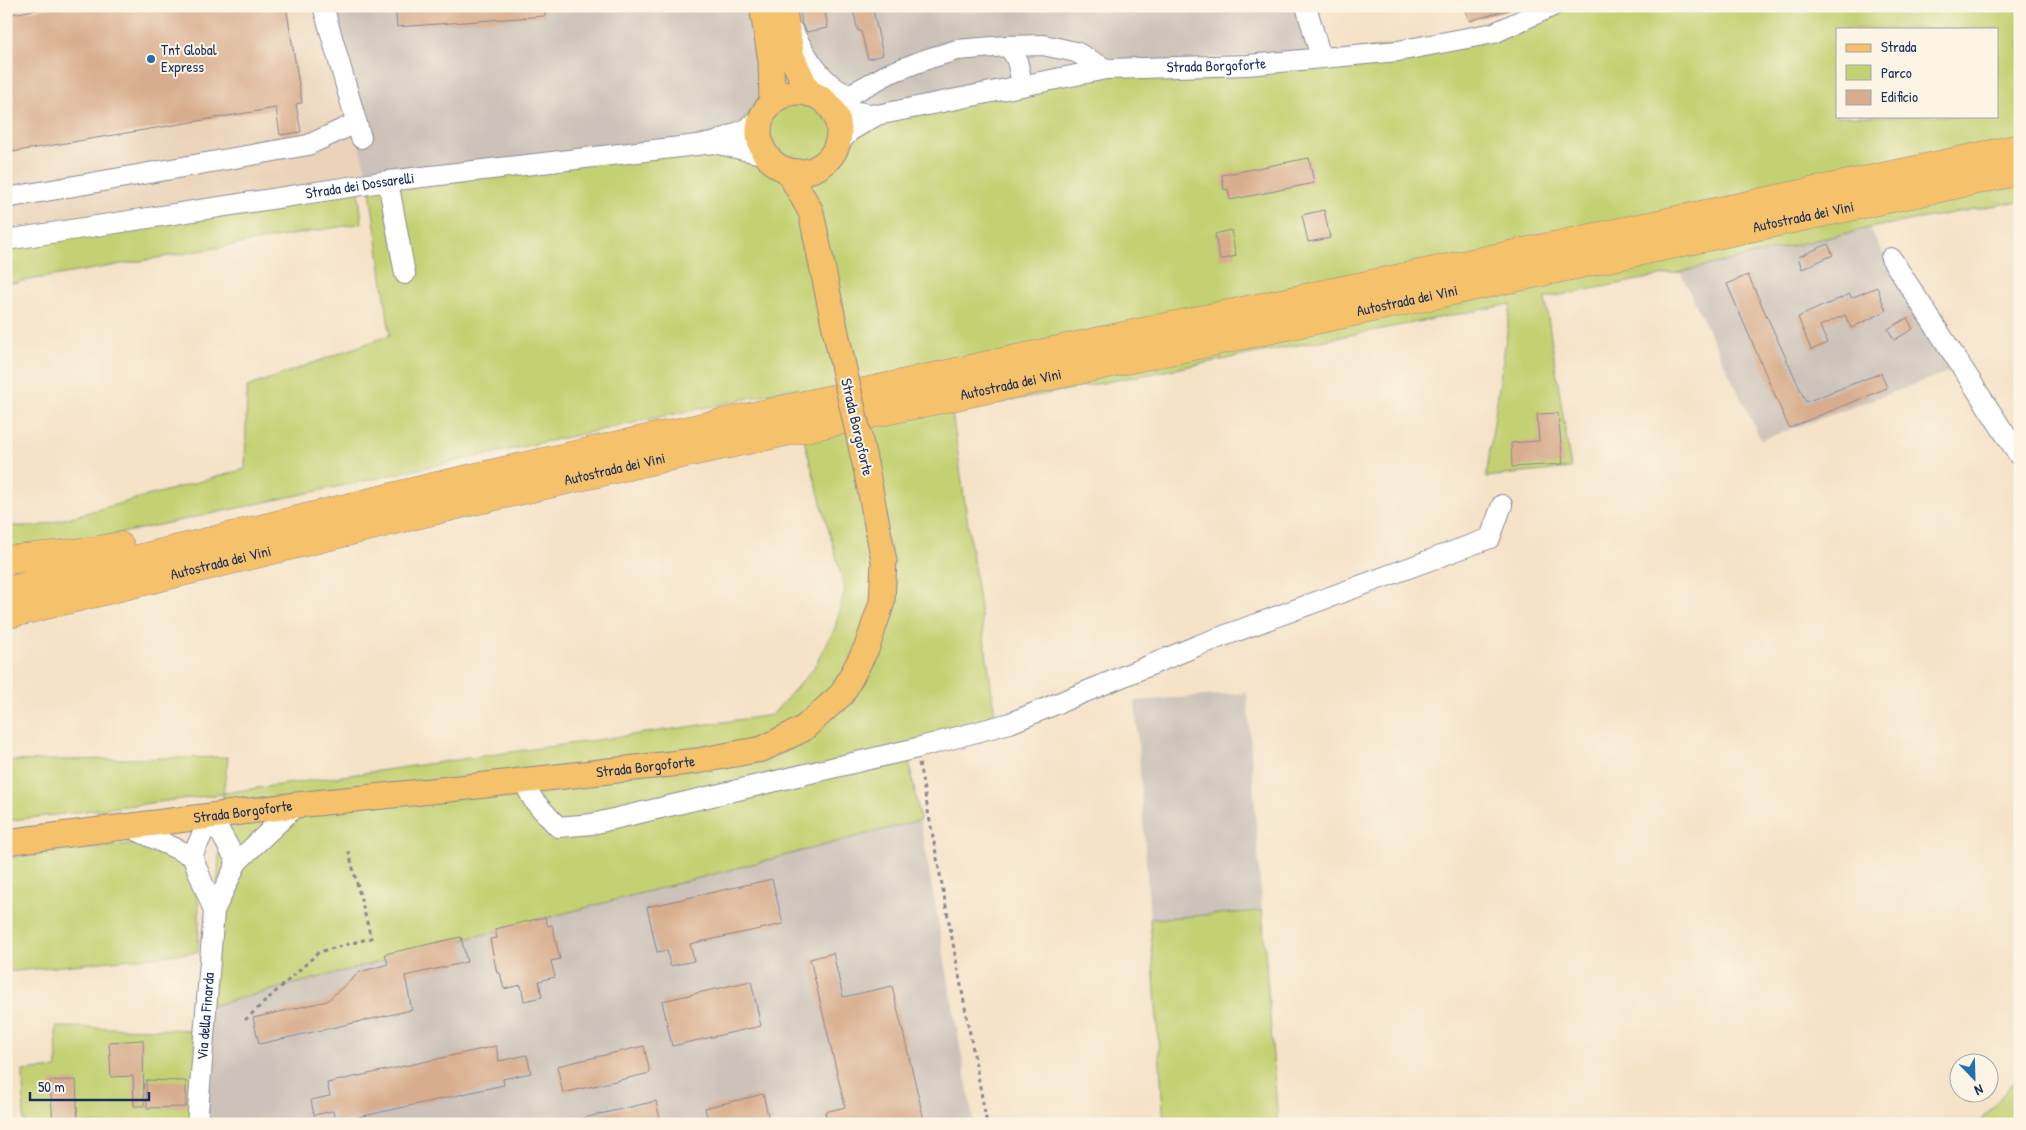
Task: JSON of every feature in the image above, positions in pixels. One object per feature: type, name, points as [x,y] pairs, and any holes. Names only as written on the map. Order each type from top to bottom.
[{"type":"highway","name":"Autostrada dei Vini","points":[[6,591],[436,486],[1090,343],[2020,148]]},
{"type":"highway","name":"Autostrada dei Vini","points":[[6,615],[409,516],[663,458],[2020,171]]},
{"type":"highway","points":[[6,560],[92,551],[164,538],[280,509],[436,486]]},
{"type":"main road","points":[[762,6],[771,61],[767,110],[759,137],[766,155],[772,162],[788,171],[805,172],[828,156]]},
{"type":"main road","points":[[784,12],[792,57],[818,99],[834,113],[838,123],[838,135],[828,156],[811,212]]},
{"type":"main road","points":[[767,110],[790,94],[818,99]]},
{"type":"main road","points":[[788,171],[811,212]]},
{"type":"main road","name":"Strada Borgoforte","points":[[6,842],[298,805],[523,782],[697,761],[762,749],[803,729],[842,694],[867,646],[882,602],[884,561],[866,468],[837,338],[827,281],[811,212]]},
{"type":"street","points":[[6,198],[308,145],[358,130],[323,6]]},
{"type":"street","points":[[1306,6],[1321,58]]},
{"type":"street","name":"Strada Borgoforte","points":[[818,99],[843,110],[877,115],[1106,69],[1248,65],[1398,51],[1494,33],[1553,6]]},
{"type":"street","points":[[784,12],[804,53],[815,69],[840,92],[849,95],[890,73],[957,50],[1043,45],[1076,52],[1106,69]]},
{"type":"street","points":[[1006,46],[1013,51],[1017,59],[1022,86]]},
{"type":"street","name":"Strada dei Dossarelli","points":[[6,240],[388,181],[714,143],[746,129],[767,110]]},
{"type":"street","name":"Strada Borgoforte","points":[[828,156],[850,132],[877,115]]},
{"type":"street","name":"Strada dei Dossarelli","points":[[714,143],[766,155]]},
{"type":"street","points":[[388,181],[405,274]]},
{"type":"street","points":[[1890,258],[2020,457]]},
{"type":"street","points":[[523,782],[534,801],[558,827],[592,824],[917,748],[1010,723],[1199,645],[1490,538],[1502,505]]},
{"type":"street","points":[[214,911],[237,862],[298,805]]},
{"type":"street","points":[[212,816],[237,862]]},
{"type":"street","points":[[192,856],[212,816]]},
{"type":"street","points":[[127,826],[192,856],[214,911]]},
{"type":"street","name":"Via della Finarda","points":[[197,1124],[214,911]]},
{"type":"path","points":[[917,748],[987,1124]]},
{"type":"path","points":[[245,1020],[319,952],[371,938],[348,849]]},
{"type":"shaded area","points":[[6,6],[321,6],[369,182],[6,238]]},
{"type":"shaded area","points":[[321,6],[1307,6],[1319,55],[1248,55],[1103,68],[923,107],[737,126],[686,141],[369,182]]},
{"type":"shaded area","points":[[1869,228],[1951,371],[1761,440],[1680,272]]},
{"type":"shaded area","points":[[1247,693],[1262,911],[1150,919],[1135,701]]},
{"type":"shaded area","points":[[920,820],[974,1124],[193,1124],[203,1008]]},
{"type":"green space","points":[[1554,6],[2020,6],[2020,201],[1869,228],[1680,272],[1545,298],[1571,468],[1486,477],[1511,304],[952,412],[996,721],[906,744],[920,820],[203,1008],[213,950],[223,794],[6,821],[6,761],[228,757],[223,793],[772,715],[813,669],[835,628],[845,589],[805,444],[796,388],[38,551],[6,548],[6,526],[39,526],[245,469],[247,387],[390,335],[369,182],[686,141],[737,126],[760,102],[790,87],[826,94],[848,108],[923,107],[1103,68],[1319,55],[1495,33]]},
{"type":"green space","points":[[358,184],[362,223],[6,284],[6,235]]},
{"type":"green space","points":[[147,842],[172,853],[183,862],[190,873],[198,898],[198,952],[6,972],[6,858]]},
{"type":"green space","points":[[1262,911],[1278,1124],[1164,1124],[1150,919]]},
{"type":"green space","points":[[56,1027],[205,1030],[193,1124],[24,1124],[23,1071],[57,1068]]},
{"type":"green space","points":[[2020,1074],[2020,1124],[1979,1124]]},
{"type":"building","name":"Tnt Global Express","points":[[58,6],[286,6],[302,103],[296,104],[301,132],[280,135],[276,108],[6,153],[6,15]]},
{"type":"building","points":[[395,6],[545,6],[545,16],[397,27]]},
{"type":"building","points":[[799,6],[824,6],[828,28],[807,32],[802,24]]},
{"type":"building","points":[[852,6],[872,6],[883,55],[868,59]]},
{"type":"building","points":[[1465,6],[1508,6],[1509,10],[1469,21]]},
{"type":"building","points":[[1309,158],[1314,183],[1230,200],[1228,189],[1224,190],[1222,175]]},
{"type":"building","points":[[1324,210],[1330,238],[1308,242],[1302,215]]},
{"type":"building","points":[[1231,230],[1236,256],[1220,260],[1215,234]]},
{"type":"building","points":[[1828,244],[1833,255],[1802,269],[1798,257]]},
{"type":"building","points":[[1748,275],[1806,402],[1881,373],[1887,388],[1789,428],[1727,284]]},
{"type":"building","points":[[1877,287],[1886,311],[1851,328],[1845,315],[1820,326],[1827,343],[1811,350],[1798,317],[1850,294],[1851,298]]},
{"type":"building","points":[[1907,318],[1913,329],[1894,340],[1888,329]]},
{"type":"building","points":[[1558,413],[1563,464],[1512,467],[1511,443],[1539,441],[1537,414]]},
{"type":"building","points":[[772,879],[783,924],[690,944],[694,961],[670,966],[667,950],[657,952],[647,907]]},
{"type":"building","points":[[545,917],[548,926],[552,925],[560,959],[551,961],[555,977],[539,981],[542,997],[524,1001],[521,985],[504,989],[500,973],[497,973],[490,939],[497,938],[495,929]]},
{"type":"building","points":[[461,937],[467,962],[405,976],[412,1010],[259,1044],[253,1018],[327,1001],[360,972],[388,964],[385,954]]},
{"type":"building","points":[[833,953],[843,997],[892,986],[925,1124],[828,1124],[825,1112],[845,1107],[810,959]]},
{"type":"building","points":[[751,981],[761,1026],[672,1046],[662,1001]]},
{"type":"building","points":[[143,1040],[144,1106],[134,1106],[133,1076],[111,1077],[109,1042]]},
{"type":"building","points":[[496,1046],[499,1061],[527,1055],[531,1073],[503,1079],[504,1085],[336,1122],[333,1111],[314,1115],[311,1100],[330,1096],[327,1083]]},
{"type":"building","points":[[644,1046],[650,1073],[563,1093],[557,1066]]},
{"type":"building","points":[[76,1080],[78,1124],[53,1124],[50,1081]]},
{"type":"building","points":[[146,1080],[186,1081],[186,1107],[147,1108]]},
{"type":"building","points":[[763,1094],[770,1124],[708,1124],[705,1108]]},
{"type":"building","points":[[656,1101],[661,1124],[579,1124],[579,1119]]},
{"type":"place","name":"Tnt Global Express","points":[[151,59]]}]
